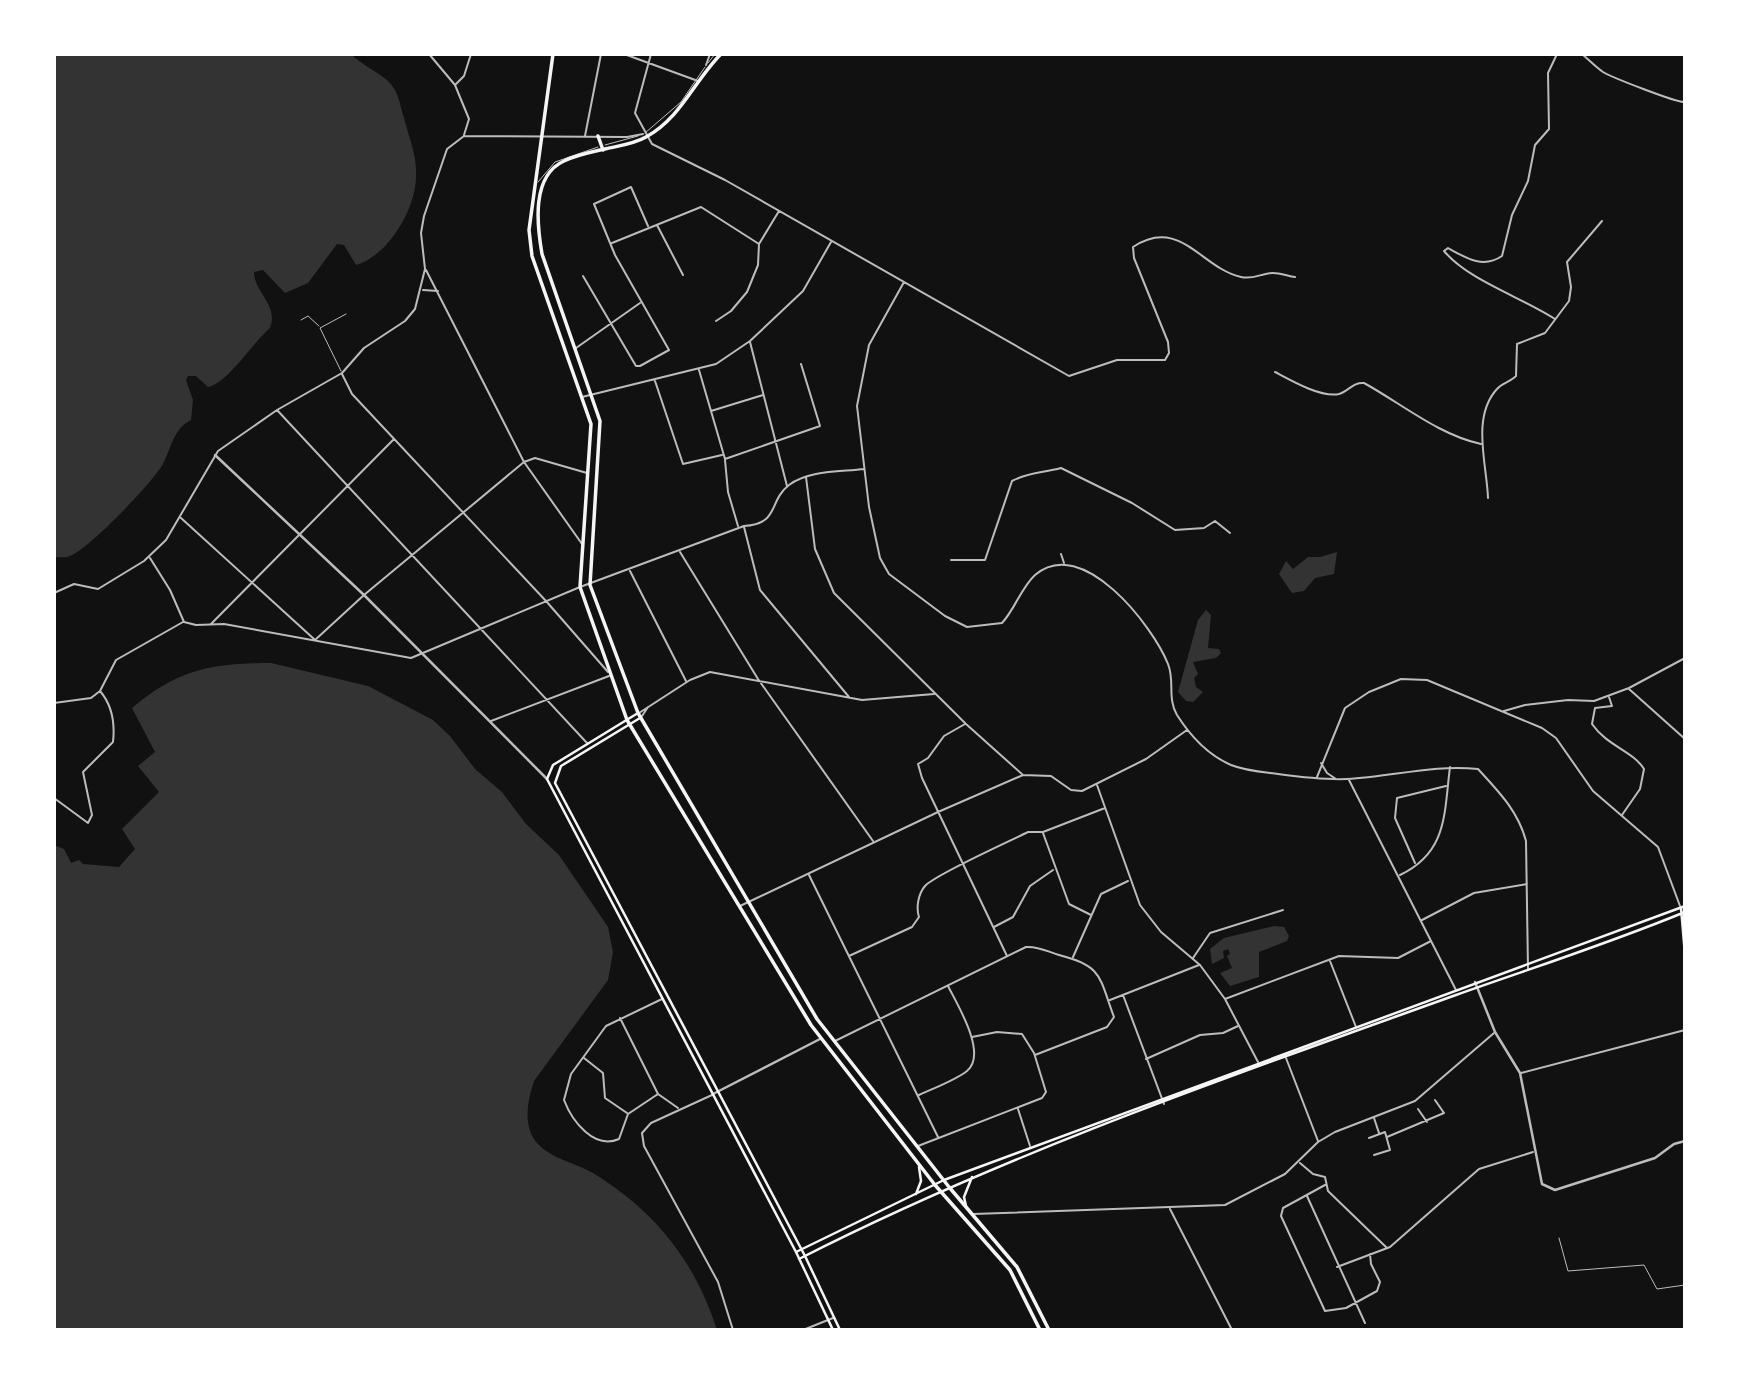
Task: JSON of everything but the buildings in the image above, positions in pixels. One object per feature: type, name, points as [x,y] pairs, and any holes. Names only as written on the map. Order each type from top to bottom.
[{"type":"main road","points":[[553,54],[528,230],[532,256],[591,424],[580,587],[628,722],[820,1039],[935,1185],[1010,1270],[1040,1330]]},
{"type":"main road","points":[[721,54],[697,80],[675,114],[645,136],[602,147],[557,165],[544,181],[540,195],[538,228],[542,254],[600,421],[590,585],[639,716],[833,1041],[1017,1268],[1049,1330]]},
{"type":"main road","points":[[598,136],[602,147]]},
{"type":"main road","points":[[639,716],[553,765],[547,779],[796,1252],[833,1330]]},
{"type":"main road","points":[[628,722],[561,766],[555,783],[805,1256],[840,1330]]},
{"type":"main road","points":[[796,1252],[935,1185],[1030,1147],[1683,907],[1685,955]]},
{"type":"main road","points":[[799,1259],[949,1186],[1260,1067],[1683,913]]},
{"type":"main road","points":[[914,1196],[921,1181],[918,1164]]},
{"type":"main road","points":[[966,1207],[964,1197],[972,1177]]},
{"type":"street","points":[[54,593],[74,584],[98,589],[116,581],[149,557],[166,540],[181,518],[215,456],[277,410],[342,373],[364,348],[405,321],[415,309],[425,270],[421,233],[424,216],[447,149],[464,136],[469,120],[455,85],[429,54]]},
{"type":"street","points":[[455,85],[464,76],[471,54]]},
{"type":"street","points":[[585,136],[601,54]]},
{"type":"street","points":[[624,54],[697,80]]},
{"type":"street","points":[[645,136],[635,114],[651,54]]},
{"type":"street","points":[[706,65],[710,54]]},
{"type":"street","points":[[1555,319],[1535,306],[1471,275],[1444,251],[1448,248],[1478,262],[1496,260],[1502,256],[1512,215],[1528,181],[1535,145],[1549,128],[1548,73],[1557,54]]},
{"type":"street","points":[[1582,54],[1605,74],[1632,82],[1671,101],[1685,102]]},
{"type":"street","points":[[464,136],[645,136],[1038,361],[1069,376],[1117,360],[1165,360],[1169,353],[1168,342],[1135,258],[1133,247],[1145,239],[1163,236],[1186,244],[1239,277],[1254,279],[1272,273],[1295,277]]},
{"type":"street","points":[[583,276],[636,366],[669,350],[611,243],[594,204],[631,187],[648,226]]},
{"type":"street","points":[[611,243],[701,206],[759,244]]},
{"type":"street","points":[[716,321],[731,311],[747,292],[758,265],[759,244],[779,211]]},
{"type":"street","points":[[1488,498],[1487,464],[1482,445],[1484,419],[1490,400],[1497,389],[1517,373],[1517,344],[1545,333],[1571,296],[1567,262],[1602,221]]},
{"type":"street","points":[[657,224],[682,275]]},
{"type":"street","points":[[582,397],[716,364],[750,341],[803,291],[831,241]]},
{"type":"street","points":[[425,270],[524,462],[583,545]]},
{"type":"street","points":[[904,282],[869,345],[857,406],[864,469],[880,558],[889,574],[930,608],[961,624],[975,627],[1002,624],[1035,575],[1064,564],[1086,570],[1133,609],[1167,663],[1171,702],[1188,729],[1215,757],[1234,766],[1338,779],[1450,766],[1478,769],[1510,805],[1521,822],[1526,841],[1528,971]]},
{"type":"street","points":[[422,290],[438,291]]},
{"type":"street","points":[[575,348],[642,302]]},
{"type":"street","points":[[750,341],[787,486]]},
{"type":"street","points":[[655,380],[683,464],[724,457],[820,426],[802,364]]},
{"type":"street","points":[[698,369],[724,457],[728,492],[738,528]]},
{"type":"street","points":[[1275,372],[1329,394],[1342,393],[1357,382],[1364,383],[1442,430],[1482,445]]},
{"type":"street","points":[[342,373],[352,394],[546,601],[611,675],[490,722]]},
{"type":"street","points":[[710,411],[764,395]]},
{"type":"street","points":[[277,410],[588,743]]},
{"type":"street","points":[[211,624],[394,438]]},
{"type":"street","points":[[215,456],[364,595],[547,779]]},
{"type":"street","points":[[315,640],[364,595],[524,462],[535,457],[588,473]]},
{"type":"street","points":[[951,560],[985,559],[1012,481],[1032,471],[1044,472],[1061,468],[1132,503],[1175,530],[1204,528],[1215,521],[1230,533]]},
{"type":"street","points":[[54,703],[91,698],[100,691],[116,660],[184,622],[315,640],[411,658],[481,631],[580,587],[738,528],[760,525],[769,517],[787,486],[806,476],[864,469]]},
{"type":"street","points":[[806,476],[815,549],[834,593],[966,724],[1023,775]]},
{"type":"street","points":[[181,518],[315,640]]},
{"type":"street","points":[[744,526],[760,590],[851,699]]},
{"type":"street","points":[[679,551],[758,679],[874,842]]},
{"type":"street","points":[[1061,554],[1064,564]]},
{"type":"street","points":[[149,557],[170,590],[184,622]]},
{"type":"street","points":[[630,570],[687,682]]},
{"type":"street","points":[[1503,712],[1525,705],[1568,700],[1594,701],[1629,688],[1685,658]]},
{"type":"street","points":[[639,716],[649,706],[687,682],[710,672],[758,679],[862,701],[936,694]]},
{"type":"street","points":[[1317,778],[1345,708],[1369,692],[1396,681],[1427,680],[1542,728],[1556,738],[1593,791],[1658,847],[1683,907]]},
{"type":"street","points":[[1629,688],[1685,740]]},
{"type":"street","points":[[54,799],[88,823],[92,815],[83,772],[113,742],[114,726],[107,699],[100,691]]},
{"type":"street","points":[[1609,696],[1612,706],[1595,708],[1592,724],[1602,738],[1640,762],[1644,769],[1640,789],[1622,816]]},
{"type":"street","points":[[639,716],[649,706]]},
{"type":"street","points":[[966,724],[944,736],[928,758],[918,764],[1007,957]]},
{"type":"street","points":[[740,906],[938,812],[1023,775],[1051,776],[1074,792],[1146,760],[1188,729]]},
{"type":"street","points":[[1321,764],[1327,773],[1338,779]]},
{"type":"street","points":[[1399,876],[1436,846],[1442,833],[1450,766]]},
{"type":"street","points":[[1349,779],[1458,994]]},
{"type":"street","points":[[1096,784],[1129,881],[1150,919],[1200,965],[1225,999],[1260,1067]]},
{"type":"street","points":[[1416,864],[1395,818],[1397,798],[1448,786]]},
{"type":"street","points":[[849,956],[917,923],[917,909],[927,883],[1028,832],[1043,832],[1105,808]]},
{"type":"street","points":[[1043,832],[1054,869],[1069,904],[1091,915]]},
{"type":"street","points":[[993,928],[1013,918],[1030,886],[1054,869]]},
{"type":"street","points":[[808,873],[938,1138]]},
{"type":"street","points":[[1073,957],[1101,894],[1129,881]]},
{"type":"street","points":[[1422,920],[1474,893],[1528,883]]},
{"type":"street","points":[[1193,959],[1210,933],[1283,910]]},
{"type":"street","points":[[1225,999],[1329,960],[1362,954],[1398,958],[1432,941]]},
{"type":"street","points":[[833,1041],[1026,947],[1035,946],[1073,957],[1094,968],[1114,1017],[1107,1027],[1035,1055]]},
{"type":"street","points":[[1329,960],[1357,1031]]},
{"type":"street","points":[[1108,1001],[1200,965]]},
{"type":"street","points":[[1475,982],[1495,1032],[1520,1073],[1542,1184],[1555,1190],[1655,1158],[1674,1144],[1685,1141]]},
{"type":"street","points":[[918,1096],[971,1067],[972,1037],[948,986]]},
{"type":"street","points":[[1124,995],[1164,1104]]},
{"type":"street","points":[[657,1094],[628,1114],[619,1139],[611,1143],[599,1140],[579,1125],[564,1100],[565,1089],[606,1026],[663,998]]},
{"type":"street","points":[[620,1018],[657,1094],[679,1109]]},
{"type":"street","points":[[1146,1059],[1200,1035],[1223,1033],[1238,1025]]},
{"type":"street","points":[[1520,1073],[1685,1030]]},
{"type":"street","points":[[917,1146],[1042,1098],[1046,1092],[1035,1055],[1021,1034],[996,1032],[972,1037]]},
{"type":"street","points":[[972,1214],[1225,1205],[1285,1174],[1318,1142],[1415,1101],[1495,1032]]},
{"type":"street","points":[[733,1330],[718,1282],[644,1146],[642,1133],[651,1123],[820,1039]]},
{"type":"street","points":[[584,1058],[603,1073],[605,1098],[628,1114]]},
{"type":"street","points":[[1286,1058],[1318,1142]]},
{"type":"street","points":[[1387,1137],[1444,1113],[1435,1100]]},
{"type":"street","points":[[1017,1108],[1030,1147]]},
{"type":"street","points":[[1418,1109],[1427,1122]]},
{"type":"street","points":[[1374,1117],[1379,1135]]},
{"type":"street","points":[[1369,1138],[1385,1132],[1387,1137],[1390,1150],[1374,1155]]},
{"type":"street","points":[[1337,1267],[1387,1248],[1479,1168],[1534,1152]]},
{"type":"street","points":[[1299,1162],[1313,1174],[1325,1177],[1325,1185],[1387,1248]]},
{"type":"street","points":[[1325,1185],[1283,1208],[1281,1216],[1325,1311],[1346,1308],[1377,1291],[1380,1282],[1371,1264],[1370,1254]]},
{"type":"street","points":[[1306,1195],[1365,1323]]},
{"type":"street","points":[[1169,1208],[1232,1330]]},
{"type":"street","points":[[803,1330],[834,1317]]},
{"type":"lane","points":[[697,80],[715,54]]},
{"type":"lane","points":[[535,187],[555,162],[602,147]]},
{"type":"lane","points":[[320,328],[346,314]]},
{"type":"lane","points":[[301,320],[308,316],[320,328],[342,373]]},
{"type":"lane","points":[[1559,1238],[1568,1271],[1644,1265],[1657,1289],[1685,1285]]},
{"type":"shaded area","points":[[54,54],[351,54],[386,79],[395,91],[416,168],[411,203],[398,230],[379,252],[368,260],[356,265],[344,245],[337,244],[308,283],[285,293],[263,270],[254,272],[271,312],[270,328],[232,371],[216,384],[208,387],[196,376],[188,376],[186,380],[193,400],[191,420],[177,433],[163,464],[105,529],[79,551],[62,557],[54,557]]},
{"type":"shaded area","points":[[1337,552],[1334,574],[1315,578],[1304,591],[1292,593],[1279,574],[1286,561],[1293,569],[1308,557]]},
{"type":"shaded area","points":[[1206,610],[1211,615],[1208,648],[1219,649],[1221,653],[1216,658],[1193,662],[1198,674],[1194,678],[1196,687],[1203,692],[1193,702],[1186,701],[1178,692],[1198,620]]},
{"type":"shaded area","points":[[271,663],[368,686],[433,720],[450,736],[475,769],[502,792],[526,824],[559,855],[608,927],[613,952],[608,980],[534,1081],[528,1104],[529,1128],[532,1136],[543,1148],[556,1157],[593,1173],[654,1221],[670,1240],[697,1282],[717,1330],[54,1330],[54,845],[64,849],[71,863],[79,860],[83,864],[119,867],[135,849],[122,829],[159,792],[138,766],[155,752],[132,708],[165,685],[197,671],[231,665]]},
{"type":"shaded area","points":[[1274,926],[1284,927],[1289,936],[1287,941],[1259,952],[1259,977],[1230,986],[1220,973],[1232,968],[1227,956],[1230,954],[1228,949],[1223,951],[1224,958],[1212,964],[1210,949],[1224,938]]}]
